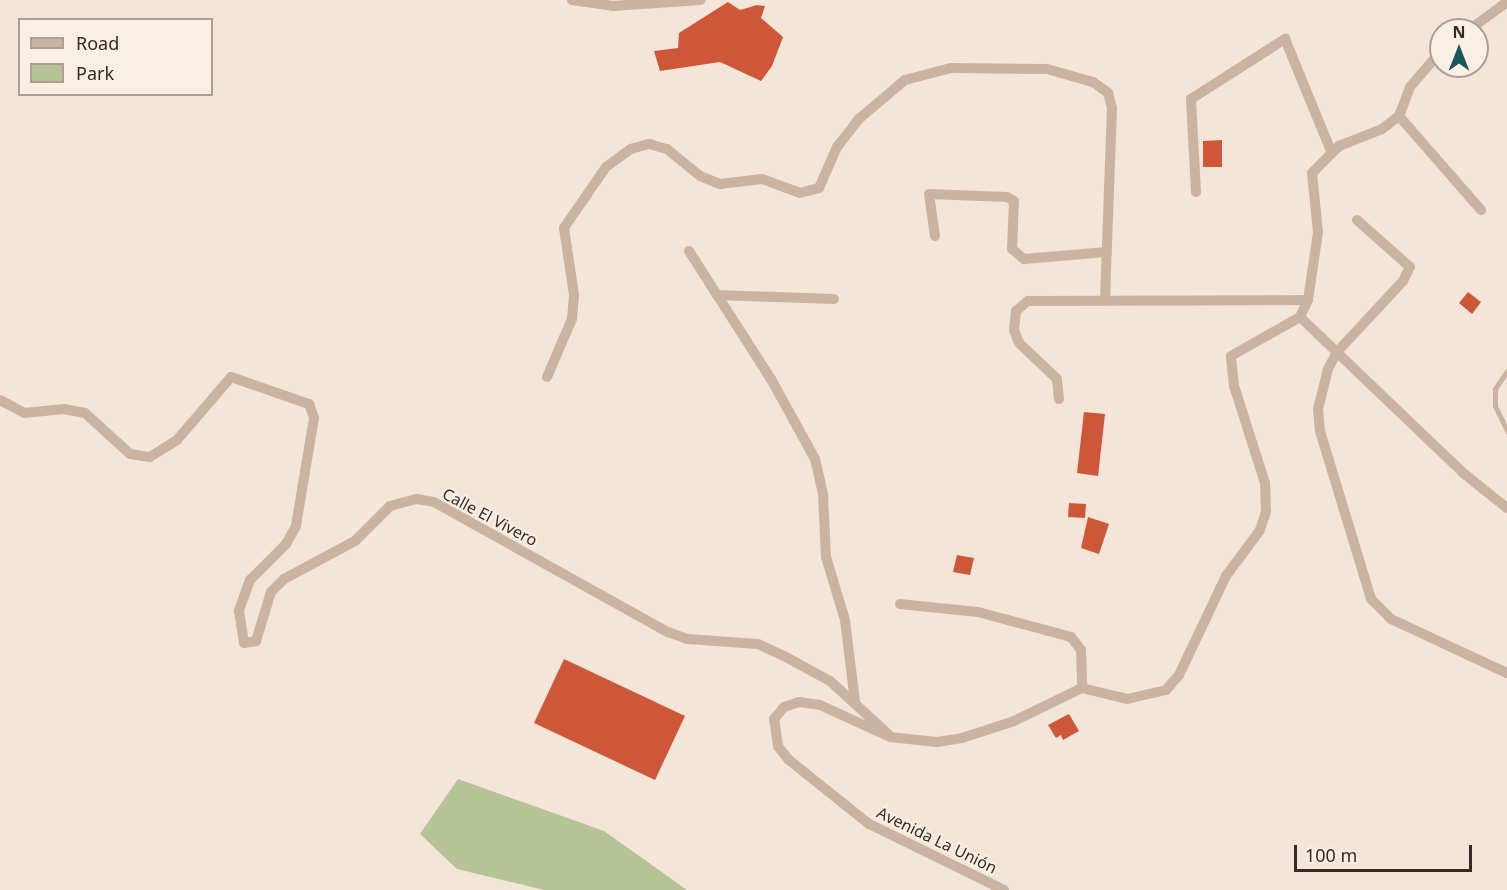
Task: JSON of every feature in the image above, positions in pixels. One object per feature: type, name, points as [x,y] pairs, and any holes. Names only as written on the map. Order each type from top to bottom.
[{"type":"street","points":[[572,0],[649,6],[700,0]]},
{"type":"street","points":[[1485,18],[1507,2]]},
{"type":"street","points":[[1196,192],[1191,99],[1285,39],[1331,151]]},
{"type":"street","points":[[900,604],[978,612],[1071,637],[1081,650],[1082,688],[1127,699],[1150,697],[1166,690],[1179,675],[1214,598],[1238,556],[1260,530],[1266,511],[1265,483],[1234,386],[1231,356],[1300,317],[1308,300],[1318,232],[1312,173],[1331,151],[1382,129],[1399,116],[1410,87],[1429,65]]},
{"type":"street","points":[[547,377],[572,319],[574,295],[564,228],[606,167],[631,149],[649,144],[667,148],[700,176],[720,184],[762,179],[800,193],[819,188],[837,147],[860,118],[905,80],[951,68],[1047,69],[1093,82],[1108,93],[1112,108],[1105,300]]},
{"type":"street","points":[[1399,116],[1480,210]]},
{"type":"street","points":[[935,236],[929,194],[1007,197],[1014,201],[1012,249],[1024,259],[1107,252]]},
{"type":"street","points":[[1357,220],[1410,267],[1403,281],[1337,352],[1328,369],[1318,410],[1320,431],[1371,599],[1391,619],[1507,673]]},
{"type":"street","points":[[689,251],[815,459],[823,495],[826,557],[845,620],[855,701]]},
{"type":"street","points":[[717,295],[834,299]]},
{"type":"street","points":[[1059,399],[1057,379],[1050,369],[1019,343],[1014,330],[1016,311],[1028,301],[1308,300]]},
{"type":"street","points":[[1300,317],[1462,472],[1507,508]]},
{"type":"street","name":"Calle El Vivero","points":[[0,400],[24,413],[64,409],[85,413],[130,454],[150,457],[177,440],[231,377],[312,407],[313,426],[296,526],[286,544],[250,580],[239,611],[244,643],[256,641],[271,592],[284,579],[355,541],[390,506],[416,499],[434,502],[668,632],[687,639],[758,644],[830,681],[855,701],[890,737]]},
{"type":"street","name":"Avenida La Unión","points":[[1004,890],[861,818],[788,759],[778,746],[774,719],[784,707],[799,702],[820,705],[890,737],[937,741],[962,738],[1014,721],[1082,688]]},
{"type":"lane","points":[[1507,371],[1496,384],[1495,405],[1507,431]]},
{"type":"green space","points":[[458,779],[604,831],[687,890],[544,890],[457,869],[420,834]]},
{"type":"building","points":[[728,2],[740,10],[757,5],[765,6],[761,18],[783,37],[772,66],[761,81],[720,62],[660,71],[654,51],[678,48],[679,33]]},
{"type":"building","points":[[1222,140],[1222,167],[1203,167],[1203,141]]},
{"type":"building","points":[[1468,292],[1481,302],[1472,314],[1459,303]]},
{"type":"building","points":[[1084,412],[1105,414],[1098,476],[1077,473]]},
{"type":"building","points":[[1069,503],[1086,504],[1085,518],[1068,517]]},
{"type":"building","points":[[1088,517],[1109,524],[1099,554],[1081,548]]},
{"type":"building","points":[[957,555],[974,558],[970,575],[953,572]]},
{"type":"building","points":[[564,659],[685,716],[655,780],[534,723]]},
{"type":"building","points":[[1069,714],[1079,731],[1063,740],[1061,735],[1056,738],[1048,725]]}]
